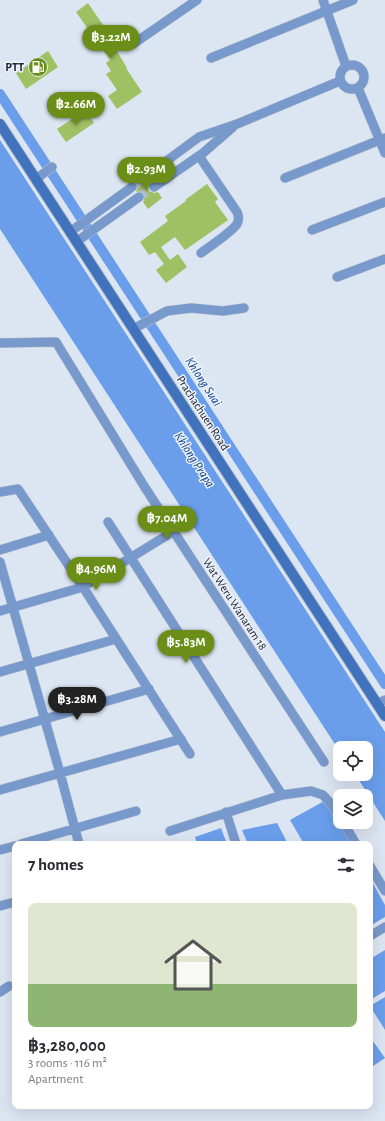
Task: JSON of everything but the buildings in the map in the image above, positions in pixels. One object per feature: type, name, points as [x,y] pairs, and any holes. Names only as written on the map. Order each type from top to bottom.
[{"type":"street","points":[[133,44],[197,0]]},
{"type":"street","points":[[322,0],[346,66]]},
{"type":"street","points":[[211,58],[353,0]]},
{"type":"street","points":[[354,65],[362,69],[364,77],[358,88],[349,89],[340,81],[340,72],[346,66],[354,65]]},
{"type":"street","points":[[146,176],[199,137],[238,124],[340,81]]},
{"type":"street","points":[[358,88],[382,139],[385,153]]},
{"type":"street","name":"Prachachuen Road","points":[[0,124],[38,177],[76,242],[381,702],[385,716]]},
{"type":"street","points":[[154,187],[199,156],[238,124]]},
{"type":"street","points":[[285,178],[382,139]]},
{"type":"street","points":[[199,156],[239,217],[237,225],[232,230],[201,253]]},
{"type":"street","points":[[38,177],[52,167]]},
{"type":"street","points":[[70,232],[132,187]]},
{"type":"street","points":[[76,242],[139,197]]},
{"type":"street","points":[[312,230],[385,202]]},
{"type":"street","points":[[337,277],[385,259]]},
{"type":"street","points":[[133,329],[167,311],[191,308],[223,311],[244,308]]},
{"type":"street","name":"Wat Weru Wanaram 18","points":[[0,343],[56,342],[144,486],[324,762]]},
{"type":"street","points":[[0,492],[18,489],[190,754]]},
{"type":"street","points":[[108,522],[282,795]]},
{"type":"street","points":[[0,612],[83,587],[174,531]]},
{"type":"street","points":[[0,550],[49,535]]},
{"type":"street","points":[[0,562],[78,841]]},
{"type":"street","points":[[0,672],[116,639]]},
{"type":"street","points":[[0,732],[149,689]]},
{"type":"street","points":[[0,790],[181,740]]},
{"type":"street","points":[[170,830],[282,795],[311,791],[323,795],[333,806]]},
{"type":"street","points":[[32,841],[136,811]]},
{"type":"street","points":[[226,812],[235,841]]},
{"type":"street","points":[[346,829],[354,841]]},
{"type":"street","points":[[0,850],[12,847]]},
{"type":"street","points":[[373,871],[385,891]]},
{"type":"street","points":[[0,906],[12,903]]},
{"type":"street","points":[[373,934],[385,927]]},
{"type":"street","points":[[0,992],[8,986]]},
{"type":"water","name":"Khlong Prapa","points":[[0,140],[385,732],[385,821],[373,802],[373,789],[365,789],[359,781],[373,781],[373,741],[333,741],[0,229]]},
{"type":"water","points":[[326,800],[333,812],[333,829],[342,829],[349,841],[302,841],[290,820]]},
{"type":"water","points":[[277,823],[286,841],[247,841],[242,830]]},
{"type":"water","points":[[221,828],[226,841],[196,841],[195,837]]},
{"type":"water","points":[[373,883],[385,905],[385,917],[373,924]]},
{"type":"water","points":[[385,950],[385,991],[373,998],[373,957]]},
{"type":"water","points":[[385,997],[385,1030],[373,1011],[373,1004]]},
{"type":"water","points":[[373,1041],[385,1058],[373,1066]]},
{"type":"waterway","name":"Khlong Suai","points":[[0,94],[385,684]]},
{"type":"tunnel","points":[[132,187],[146,176]]},
{"type":"tunnel","points":[[139,197],[154,187]]},
{"type":"place","name":"PTT","points":[[38,67]]}]
